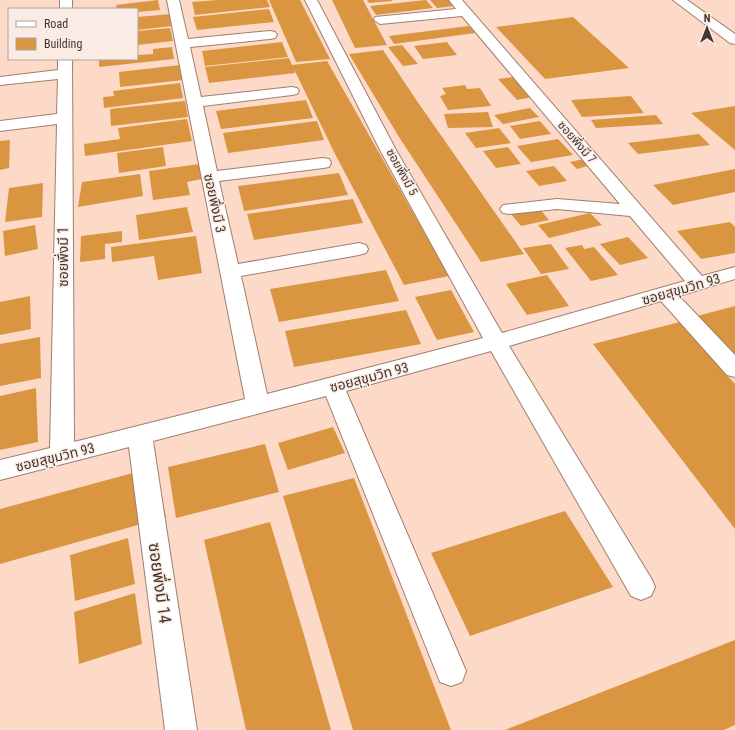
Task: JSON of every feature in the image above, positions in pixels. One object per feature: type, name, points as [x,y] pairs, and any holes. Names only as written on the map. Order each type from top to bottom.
[{"type":"street","name":"ซอยพึ่งมี 3","points":[[173,0],[258,406]]},
{"type":"street","name":"ซอยพึ่งมี 5","points":[[311,0],[349,77],[496,342],[641,587]]},
{"type":"street","points":[[679,0],[735,40]]},
{"type":"street","points":[[380,20],[460,6]]},
{"type":"street","name":"ซอยพึ่งมี 7","points":[[460,6],[698,284]]},
{"type":"street","points":[[182,44],[270,35]]},
{"type":"street","points":[[0,81],[65,66]]},
{"type":"street","name":"ซอยพึ่งมี 1","points":[[62,455],[65,66]]},
{"type":"street","points":[[194,102],[292,91]]},
{"type":"street","points":[[0,126],[64,118]]},
{"type":"street","points":[[210,178],[323,163]]},
{"type":"street","points":[[509,209],[557,204],[584,205],[636,211]]},
{"type":"street","points":[[230,272],[359,249]]},
{"type":"street","name":"ซอยสุขุมวิท 93","points":[[0,470],[140,436],[333,386],[496,342],[735,273]]},
{"type":"street","points":[[665,293],[735,370]]},
{"type":"street","points":[[333,386],[451,671]]},
{"type":"street","name":"ซอยพึ่งมี 14","points":[[140,436],[181,730]]},
{"type":"building","points":[[158,0],[160,10],[138,12],[138,8],[117,8],[116,5]]},
{"type":"building","points":[[217,0],[267,0],[270,7],[195,15],[192,2]]},
{"type":"building","points":[[269,0],[300,0],[330,59],[296,62]]},
{"type":"building","points":[[332,0],[363,0],[387,45],[355,48]]},
{"type":"building","points":[[367,0],[392,0],[392,1],[369,3]]},
{"type":"building","points":[[426,0],[433,8],[376,15],[370,6]]},
{"type":"building","points":[[430,0],[450,0],[455,6],[437,8]]},
{"type":"building","points":[[269,9],[274,22],[197,30],[193,17]]},
{"type":"building","points":[[171,14],[173,26],[138,30],[138,17]]},
{"type":"building","points":[[573,17],[629,68],[545,79],[496,27]]},
{"type":"building","points":[[469,26],[475,33],[394,44],[389,36]]},
{"type":"building","points":[[170,28],[173,41],[138,45],[138,31]]},
{"type":"building","points":[[282,42],[288,57],[205,66],[202,51]]},
{"type":"building","points":[[447,42],[457,55],[423,59],[414,46]]},
{"type":"building","points":[[402,45],[418,64],[403,66],[388,47]]},
{"type":"building","points":[[172,47],[174,59],[99,67],[99,60],[138,60],[138,55],[153,54],[153,49]]},
{"type":"building","points":[[383,50],[524,254],[481,262],[399,137],[349,54]]},
{"type":"building","points":[[289,58],[292,65],[327,61],[449,276],[404,285],[334,152],[294,69],[295,73],[209,83],[205,67]]},
{"type":"building","points":[[180,65],[183,80],[120,87],[119,72]]},
{"type":"building","points":[[514,77],[533,97],[517,100],[498,79]]},
{"type":"building","points":[[180,83],[183,98],[104,108],[103,97],[114,96],[113,91]]},
{"type":"building","points":[[465,85],[467,89],[480,88],[491,106],[448,110],[440,96],[446,94],[442,88]]},
{"type":"building","points":[[631,96],[644,113],[582,117],[571,100]]},
{"type":"building","points":[[306,100],[313,118],[221,129],[216,111]]},
{"type":"building","points":[[185,101],[188,117],[111,126],[110,109]]},
{"type":"building","points":[[735,106],[735,150],[691,113]]},
{"type":"building","points":[[530,108],[539,117],[503,124],[494,115]]},
{"type":"building","points":[[488,112],[493,127],[448,128],[444,114]]},
{"type":"building","points":[[656,115],[663,124],[596,128],[591,120]]},
{"type":"building","points":[[187,119],[192,141],[85,156],[84,144],[120,139],[118,128]]},
{"type":"building","points":[[317,121],[324,140],[228,153],[223,133]]},
{"type":"building","points":[[540,121],[551,134],[520,139],[510,126]]},
{"type":"building","points":[[499,128],[511,143],[476,148],[465,133]]},
{"type":"building","points":[[699,134],[710,145],[638,154],[628,143]]},
{"type":"building","points":[[558,139],[573,155],[531,162],[517,146]]},
{"type":"building","points":[[10,140],[9,168],[0,170],[0,141]]},
{"type":"building","points":[[163,147],[166,166],[119,173],[117,153]]},
{"type":"building","points":[[508,147],[521,164],[496,168],[483,151]]},
{"type":"building","points":[[584,159],[591,165],[577,169],[570,162]]},
{"type":"building","points":[[199,164],[202,179],[187,182],[190,195],[153,200],[149,171]]},
{"type":"building","points":[[554,166],[567,181],[539,186],[526,171]]},
{"type":"building","points":[[735,169],[735,192],[673,205],[653,185]]},
{"type":"building","points":[[339,173],[348,195],[244,211],[238,186]]},
{"type":"building","points":[[140,174],[143,196],[78,207],[82,182]]},
{"type":"building","points":[[43,183],[42,217],[5,222],[9,188]]},
{"type":"building","points":[[353,199],[363,223],[254,240],[247,214]]},
{"type":"building","points":[[187,207],[193,232],[139,240],[136,215]]},
{"type":"building","points":[[539,208],[549,220],[521,226],[511,214]]},
{"type":"building","points":[[590,213],[602,225],[549,238],[538,225]]},
{"type":"building","points":[[730,222],[735,227],[735,253],[701,259],[677,231]]},
{"type":"building","points":[[35,225],[38,249],[5,256],[3,231]]},
{"type":"building","points":[[122,231],[122,242],[105,244],[105,259],[80,262],[81,236]]},
{"type":"building","points":[[196,236],[202,273],[158,280],[154,256],[112,262],[111,247]]},
{"type":"building","points":[[628,237],[648,258],[620,265],[600,244]]},
{"type":"building","points":[[551,244],[569,269],[541,274],[523,248]]},
{"type":"building","points":[[582,245],[584,249],[594,247],[618,275],[591,281],[565,248]]},
{"type":"building","points":[[386,270],[399,301],[279,322],[270,289]]},
{"type":"building","points":[[547,275],[569,306],[527,315],[506,284]]},
{"type":"building","points":[[451,290],[474,332],[437,340],[415,297]]},
{"type":"building","points":[[30,296],[31,329],[0,335],[0,302]]},
{"type":"building","points":[[735,306],[735,356],[697,316]]},
{"type":"building","points":[[406,310],[421,344],[294,367],[285,331]]},
{"type":"building","points":[[680,322],[735,384],[735,529],[593,344]]},
{"type":"building","points":[[40,337],[41,378],[0,386],[0,344]]},
{"type":"building","points":[[36,388],[38,442],[0,450],[0,396]]},
{"type":"building","points":[[333,427],[345,453],[288,470],[278,443]]},
{"type":"building","points":[[265,444],[279,492],[176,518],[168,467]]},
{"type":"building","points":[[155,467],[166,517],[0,564],[0,509]]},
{"type":"building","points":[[354,478],[451,730],[353,730],[283,496]]},
{"type":"building","points":[[565,511],[613,587],[470,636],[431,553]]},
{"type":"building","points":[[270,522],[331,730],[246,730],[204,540]]},
{"type":"building","points":[[128,538],[135,584],[75,601],[70,555]]},
{"type":"building","points":[[135,593],[142,644],[79,664],[74,612]]},
{"type":"building","points":[[735,640],[735,725],[724,730],[505,730]]}]
